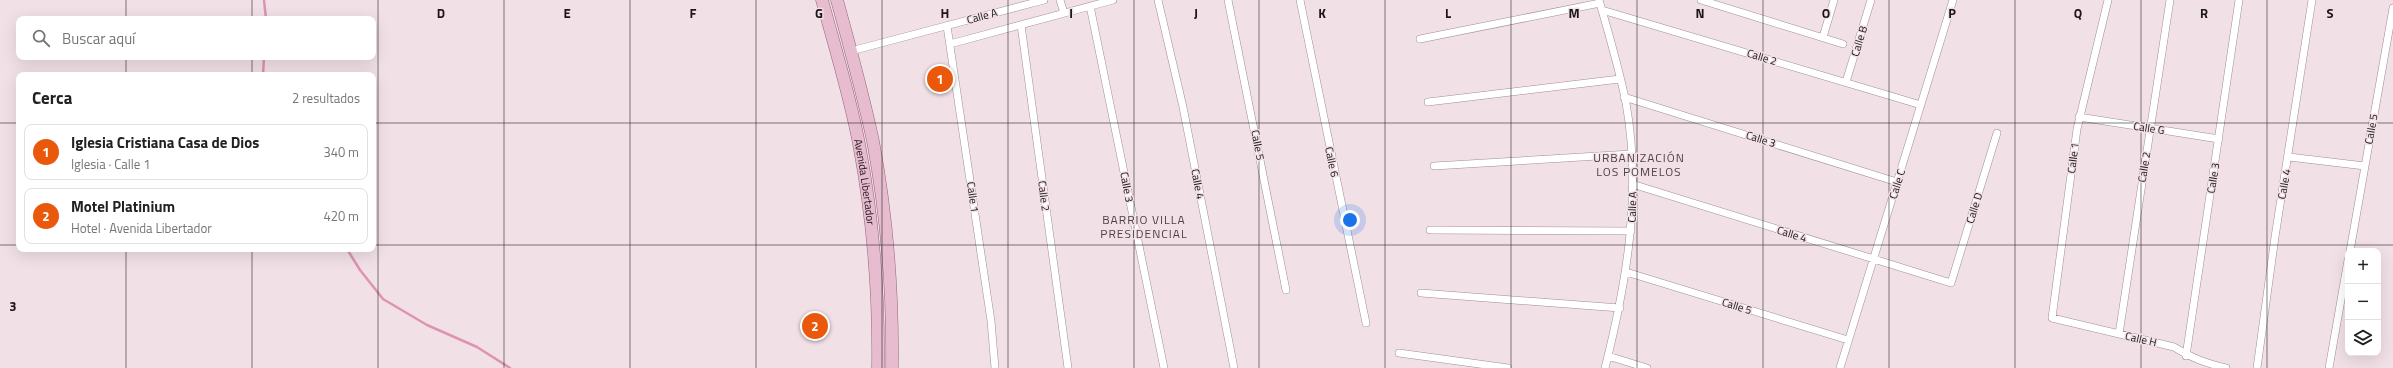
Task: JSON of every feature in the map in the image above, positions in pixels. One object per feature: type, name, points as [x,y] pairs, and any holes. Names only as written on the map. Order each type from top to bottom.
[{"type":"main road","name":"Avenida Libertador","points":[[822,0],[853,119],[867,194],[877,294],[878,368]]},
{"type":"main road","name":"Avenida Libertador","points":[[837,0],[867,116],[881,192],[891,293],[892,368]]},
{"type":"main road","points":[[837,55],[851,51]]},
{"type":"street","name":"Calle A","points":[[851,51],[1044,0]]},
{"type":"street","points":[[1060,0],[1064,13]]},
{"type":"street","points":[[950,44],[1113,0]]},
{"type":"street","name":"Calle 4","points":[[1158,0],[1183,107],[1234,368]]},
{"type":"street","name":"Calle 5","points":[[1228,0],[1286,290]]},
{"type":"street","name":"Calle 6","points":[[1300,0],[1366,323]]},
{"type":"street","points":[[1701,0],[1843,44]]},
{"type":"street","points":[[1823,38],[1834,0]]},
{"type":"street","name":"Calle B","points":[[1846,82],[1871,0]]},
{"type":"street","name":"Calle C","points":[[1840,368],[1953,0]]},
{"type":"street","name":"Calle 1","points":[[2052,318],[2079,117],[2108,0]]},
{"type":"street","name":"Calle 2","points":[[2119,334],[2170,0]]},
{"type":"street","name":"Calle 3","points":[[2186,356],[2239,0]]},
{"type":"street","name":"Calle 4","points":[[2257,368],[2275,237],[2289,157],[2312,0]]},
{"type":"street","name":"Calle A","points":[[1600,4],[1624,97],[1631,154],[1632,184],[1630,231],[1626,272],[1620,308],[1605,368]]},
{"type":"street","name":"Calle 2","points":[[1420,39],[1600,4],[1921,105]]},
{"type":"street","name":"Calle 3","points":[[1090,6],[1164,368]]},
{"type":"street","name":"Calle 5","points":[[2351,248],[2393,8]]},
{"type":"street","name":"Calle 2","points":[[1021,25],[1068,368]]},
{"type":"street","name":"Calle 1","points":[[947,26],[989,306],[995,368]]},
{"type":"street","points":[[1428,102],[1620,79]]},
{"type":"street","name":"Calle 3","points":[[1624,97],[1897,182]]},
{"type":"street","name":"Calle G","points":[[2079,117],[2219,139]]},
{"type":"street","name":"Calle D","points":[[1951,283],[1997,132]]},
{"type":"street","points":[[1434,166],[1631,154]]},
{"type":"street","points":[[2289,157],[2365,166]]},
{"type":"street","name":"Calle 4","points":[[1632,184],[1951,283]]},
{"type":"street","points":[[1430,230],[1630,231]]},
{"type":"street","name":"Calle 5","points":[[1626,272],[1848,340]]},
{"type":"street","points":[[2329,368],[2345,277]]},
{"type":"street","points":[[1421,293],[1620,308]]},
{"type":"street","name":"Calle H","points":[[2052,318],[2174,347],[2186,356],[2226,368]]},
{"type":"street","points":[[1399,354],[1508,368]]},
{"type":"street","points":[[1608,356],[1647,368]]},
{"type":"waterway","points":[[264,0],[266,16]]},
{"type":"waterway","points":[[263,72],[264,60]]},
{"type":"waterway","points":[[349,252],[360,270],[383,299],[427,325],[477,347],[510,368]]},
{"type":"place","name":"Iglesia Cristiana Casa de Dios","points":[[940,79]]},
{"type":"place","name":"Motel Platinium","points":[[815,326]]},
{"type":"district","name":"URBANIZACIÓN LOS POMELOS","points":[[1639,164]]},
{"type":"district","name":"BARRIO VILLA PRESIDENCIAL","points":[[1144,226]]}]
